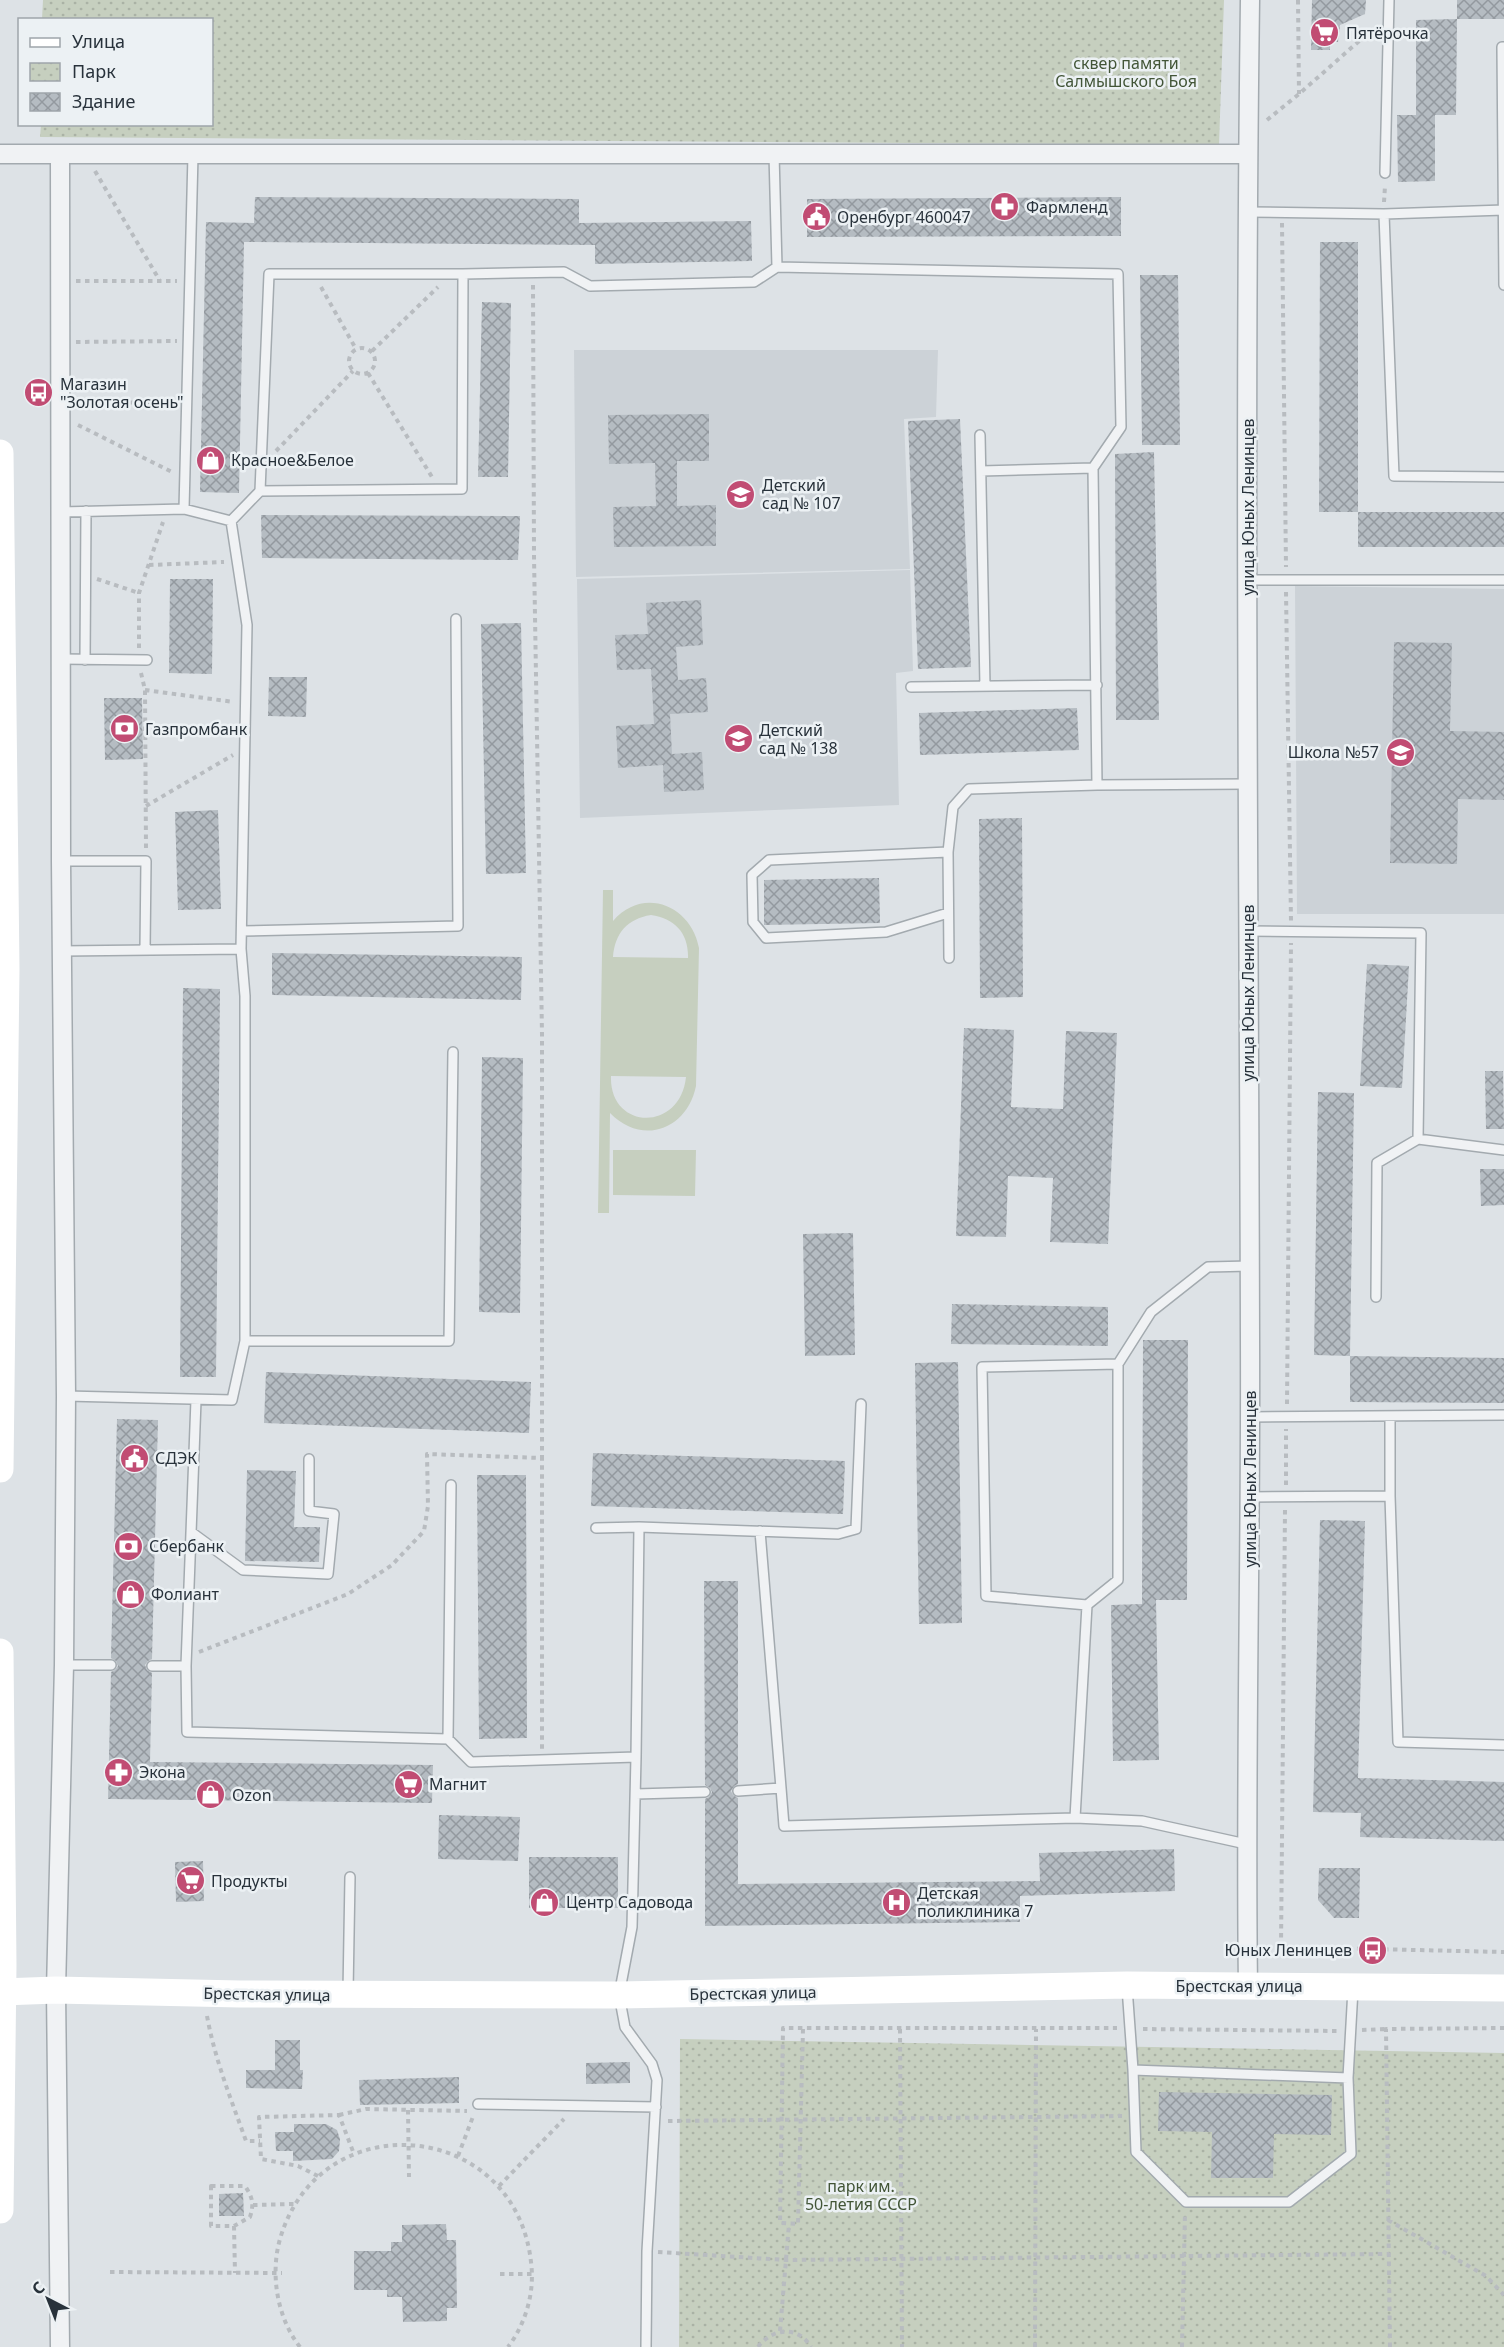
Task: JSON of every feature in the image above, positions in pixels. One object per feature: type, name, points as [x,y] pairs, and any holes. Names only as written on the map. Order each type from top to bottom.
[{"type":"main road","points":[[0,453],[2,786],[6,969],[2,1134],[0,1469]]},
{"type":"main road","points":[[0,1652],[2,1992],[0,2210]]},
{"type":"main road","name":"Брестская улица","points":[[2,1992],[56,1990],[348,1995],[619,1995],[1127,1986],[1504,1988]]},
{"type":"street","name":"улица Юных Ленинцев","points":[[1248,1986],[1246,1844],[1250,1497],[1248,135],[1250,0]]},
{"type":"street","points":[[0,154],[1248,154]]},
{"type":"street","points":[[60,155],[61,861],[66,1396],[64,1665],[56,1990],[60,2347]]},
{"type":"lane","points":[[1385,173],[1389,0]]},
{"type":"lane","points":[[1504,47],[1502,47],[1504,285]]},
{"type":"lane","points":[[774,154],[777,267]]},
{"type":"lane","points":[[184,509],[193,155]]},
{"type":"lane","points":[[1248,212],[1384,214],[1503,210]]},
{"type":"lane","points":[[1384,214],[1394,476],[1504,477]]},
{"type":"lane","points":[[231,521],[260,491],[269,274],[564,272],[590,286],[754,282],[777,267],[1118,274],[1120,427],[1093,468],[1097,785]]},
{"type":"lane","points":[[260,491],[462,489],[463,274]]},
{"type":"lane","points":[[980,435],[985,686]]},
{"type":"lane","points":[[981,471],[1093,468]]},
{"type":"lane","points":[[61,512],[184,509],[231,521]]},
{"type":"lane","points":[[85,660],[86,511]]},
{"type":"lane","points":[[66,1396],[232,1401],[245,1341],[245,996],[242,931],[247,625],[231,521]]},
{"type":"lane","points":[[1248,580],[1504,580]]},
{"type":"lane","points":[[242,931],[458,926],[456,618]]},
{"type":"lane","points":[[61,660],[142,660]]},
{"type":"lane","points":[[911,687],[1097,685]]},
{"type":"lane","points":[[949,958],[948,852],[953,807],[969,789],[1249,784]]},
{"type":"lane","points":[[948,852],[769,860],[752,875],[753,922],[766,938],[886,932],[948,913]]},
{"type":"lane","points":[[61,861],[146,861],[145,949]]},
{"type":"lane","points":[[1248,931],[1421,933],[1418,1139]]},
{"type":"lane","points":[[62,951],[242,949]]},
{"type":"lane","points":[[245,1341],[449,1341],[453,1052]]},
{"type":"lane","points":[[1376,1297],[1377,1163],[1418,1139],[1504,1150]]},
{"type":"lane","points":[[1118,1364],[982,1367],[986,1596],[1087,1605],[1118,1581],[1118,1364],[1151,1312],[1208,1267],[1250,1266]]},
{"type":"lane","points":[[196,1400],[186,1666],[187,1732],[448,1739],[471,1762],[636,1757]]},
{"type":"lane","points":[[596,1528],[639,1527],[838,1534],[856,1529],[861,1404]]},
{"type":"lane","points":[[1250,1418],[1504,1414]]},
{"type":"lane","points":[[1390,1416],[1390,1496],[1398,1742],[1504,1745]]},
{"type":"lane","points":[[191,1532],[243,1570],[328,1574],[334,1514],[309,1511],[309,1459]]},
{"type":"lane","points":[[448,1739],[451,1485]]},
{"type":"lane","points":[[1250,1497],[1390,1496]]},
{"type":"lane","points":[[639,1527],[632,1927],[619,1995],[625,2027],[652,2064],[657,2080],[647,2251],[646,2347]]},
{"type":"lane","points":[[760,1531],[784,1826],[1075,1818],[1142,1821],[1246,1844]]},
{"type":"lane","points":[[1075,1818],[1087,1605]]},
{"type":"lane","points":[[64,1665],[111,1665]]},
{"type":"lane","points":[[152,1666],[186,1666]]},
{"type":"lane","points":[[738,1791],[781,1788]]},
{"type":"lane","points":[[636,1794],[705,1792]]},
{"type":"lane","points":[[348,1995],[350,1877]]},
{"type":"lane","points":[[1127,1986],[1136,2152],[1186,2202],[1289,2202],[1351,2154],[1348,2078],[1353,1987]]},
{"type":"lane","points":[[1133,2070],[1348,2078]]},
{"type":"lane","points":[[478,2104],[656,2107]]},
{"type":"path","points":[[1298,0],[1299,94]]},
{"type":"path","points":[[1248,135],[1299,94],[1389,14]]},
{"type":"path","points":[[86,155],[160,281]]},
{"type":"path","points":[[1384,214],[1385,173]]},
{"type":"path","points":[[1282,213],[1291,930],[1281,1947],[1504,1952]]},
{"type":"path","points":[[533,273],[534,544],[542,1034],[542,1458]]},
{"type":"path","points":[[313,274],[356,349]]},
{"type":"path","points":[[372,351],[452,274]]},
{"type":"path","points":[[61,281],[191,280]]},
{"type":"path","points":[[61,342],[189,340]]},
{"type":"path","points":[[364,348],[372,351],[375,359],[374,367],[368,373],[360,374],[353,370],[349,363],[350,355],[356,349],[364,348]]},
{"type":"path","points":[[261,467],[353,370]]},
{"type":"path","points":[[368,373],[440,490]]},
{"type":"path","points":[[61,410],[188,402]]},
{"type":"path","points":[[61,410],[185,478]]},
{"type":"path","points":[[146,861],[145,690],[139,593],[168,510]]},
{"type":"path","points":[[149,565],[237,561]]},
{"type":"path","points":[[86,575],[139,593]]},
{"type":"path","points":[[145,690],[246,704]]},
{"type":"path","points":[[146,806],[246,747]]},
{"type":"path","points":[[206,2009],[227,2093],[246,2141],[260,2141]]},
{"type":"path","points":[[803,2029],[798,2224],[789,2224],[780,2223],[783,2028],[1130,2028],[1350,2031],[1504,2028]]},
{"type":"path","points":[[1035,2347],[1036,2028]]},
{"type":"path","points":[[900,2029],[902,2347]]},
{"type":"path","points":[[1386,2029],[1390,2347]]},
{"type":"path","points":[[499,2186],[563,2121],[573,2106]]},
{"type":"path","points":[[318,2176],[298,2166],[261,2159],[259,2118],[339,2115],[366,2109],[475,2111],[458,2156]]},
{"type":"path","points":[[408,2110],[409,2177]]},
{"type":"path","points":[[339,2115],[354,2154]]},
{"type":"path","points":[[655,2121],[1135,2116]]},
{"type":"path","points":[[300,2347],[293,2339],[280,2307],[275,2273],[277,2248],[284,2225],[295,2204],[318,2176],[354,2154],[381,2146],[409,2144],[435,2147],[480,2168],[499,2186],[518,2212],[529,2242],[533,2274],[528,2306],[516,2336],[508,2347]]},
{"type":"path","points":[[211,2186],[245,2186],[252,2196],[253,2205],[250,2217],[234,2226],[211,2226],[211,2186]]},
{"type":"path","points":[[1182,2347],[1186,2202]]},
{"type":"path","points":[[253,2205],[295,2204]]},
{"type":"path","points":[[1388,2220],[1486,2276],[1504,2295]]},
{"type":"path","points":[[780,2331],[789,2224]]},
{"type":"path","points":[[234,2226],[235,2272]]},
{"type":"path","points":[[647,2251],[786,2260],[1389,2254]]},
{"type":"path","points":[[110,2272],[282,2273]]},
{"type":"path","points":[[500,2274],[533,2274]]},
{"type":"path","points":[[758,2347],[767,2336],[780,2331],[795,2332],[807,2340],[811,2347]]},
{"type":"shaded area","name":"Детский сад № 107","points":[[574,350],[938,350],[936,417],[904,419],[910,569],[576,577]]},
{"type":"shaded area","name":"Детский сад № 138","points":[[910,570],[913,671],[896,673],[899,805],[580,818],[577,579]]},
{"type":"shaded area","name":"Школа №57","points":[[1295,586],[1504,589],[1504,914],[1297,914]]},
{"type":"green space","name":"сквер памяти Салмышского Боя","points":[[43,0],[1224,0],[1219,145],[40,137],[41,126],[213,126],[213,18],[42,18]]},
{"type":"green space","points":[[603,890],[613,890],[613,921],[625,910],[638,904],[651,903],[664,905],[676,911],[694,933],[699,948],[696,1086],[691,1101],[683,1113],[673,1123],[662,1128],[649,1131],[636,1129],[610,1113],[609,1213],[598,1213]],"holes":[[[651,915],[667,920],[679,929],[686,942],[688,958],[613,957],[616,941],[624,928],[635,920]],[[611,1076],[685,1077],[686,1077],[681,1095],[671,1108],[659,1116],[646,1118],[632,1115],[621,1107],[613,1094]]]},
{"type":"green space","points":[[613,1150],[696,1150],[695,1196],[613,1195]]},
{"type":"green space","name":"парк им. 50-летия СССР","points":[[680,2039],[1504,2053],[1504,2347],[679,2347]]},
{"type":"building","name":"Пятёрочка","points":[[1312,0],[1366,0],[1365,14],[1340,25],[1338,42],[1330,41],[1330,50],[1311,50]]},
{"type":"building","points":[[1457,0],[1504,0],[1504,19],[1457,19]]},
{"type":"building","points":[[1457,19],[1456,115],[1435,115],[1435,181],[1398,182],[1397,115],[1416,115],[1416,20]]},
{"type":"building","points":[[255,197],[579,199],[579,223],[751,221],[752,261],[595,264],[595,245],[244,242],[239,493],[200,492],[206,222],[254,223]]},
{"type":"building","points":[[1121,197],[1121,236],[807,237],[807,199]]},
{"type":"building","points":[[1320,242],[1358,242],[1358,512],[1319,512]]},
{"type":"building","points":[[1140,275],[1178,275],[1180,445],[1142,445]]},
{"type":"building","points":[[482,302],[511,303],[508,477],[478,477]]},
{"type":"building","points":[[709,414],[709,461],[677,461],[677,506],[716,505],[716,546],[614,547],[613,507],[656,506],[655,463],[609,464],[608,415]]},
{"type":"building","points":[[960,419],[971,667],[918,669],[908,421]]},
{"type":"building","points":[[1154,452],[1159,720],[1116,720],[1115,454]]},
{"type":"building","points":[[1358,512],[1504,512],[1504,547],[1358,547]]},
{"type":"building","points":[[261,515],[520,516],[518,560],[262,558]]},
{"type":"building","points":[[170,579],[213,579],[212,674],[169,673]]},
{"type":"building","points":[[701,600],[703,645],[676,647],[678,680],[706,678],[708,712],[670,714],[672,754],[702,752],[704,790],[664,792],[663,765],[618,768],[616,726],[654,724],[651,669],[617,670],[615,635],[648,634],[646,603]]},
{"type":"building","points":[[521,623],[526,873],[486,874],[481,624]]},
{"type":"building","points":[[1394,642],[1452,643],[1450,731],[1504,732],[1504,800],[1458,799],[1457,864],[1390,863]]},
{"type":"building","points":[[269,677],[307,677],[306,717],[268,716]]},
{"type":"building","name":"Газпромбанк","points":[[104,698],[142,698],[143,759],[105,760]]},
{"type":"building","points":[[1077,708],[1079,750],[920,755],[919,713]]},
{"type":"building","points":[[218,810],[221,909],[178,910],[175,812]]},
{"type":"building","points":[[1022,818],[1023,997],[980,998],[979,819]]},
{"type":"building","points":[[879,878],[880,923],[764,925],[764,880]]},
{"type":"building","points":[[272,953],[522,957],[521,1000],[272,995]]},
{"type":"building","points":[[1367,964],[1409,966],[1402,1088],[1360,1086]]},
{"type":"building","points":[[183,988],[220,989],[216,1377],[180,1377]]},
{"type":"building","points":[[964,1028],[1014,1030],[1011,1107],[1063,1109],[1066,1031],[1117,1033],[1108,1244],[1050,1242],[1053,1178],[1008,1176],[1006,1237],[956,1236]]},
{"type":"building","points":[[482,1057],[523,1058],[520,1313],[479,1312]]},
{"type":"building","points":[[1485,1071],[1503,1071],[1504,1129],[1486,1129]]},
{"type":"building","points":[[1318,1092],[1354,1093],[1350,1356],[1314,1355]]},
{"type":"building","points":[[1480,1169],[1504,1169],[1504,1205],[1481,1206]]},
{"type":"building","points":[[853,1233],[855,1355],[805,1356],[803,1234]]},
{"type":"building","points":[[952,1304],[1108,1307],[1108,1346],[951,1344]]},
{"type":"building","points":[[1143,1340],[1188,1340],[1187,1600],[1156,1600],[1159,1760],[1113,1761],[1111,1605],[1142,1604]]},
{"type":"building","points":[[1350,1356],[1504,1358],[1504,1403],[1350,1402]]},
{"type":"building","points":[[958,1362],[962,1623],[919,1624],[915,1363]]},
{"type":"building","points":[[266,1372],[531,1382],[529,1433],[264,1423]]},
{"type":"building","points":[[117,1419],[158,1420],[152,1659],[145,1665],[152,1673],[150,1762],[433,1765],[432,1803],[108,1799],[111,1672],[118,1666],[111,1658]]},
{"type":"building","points":[[593,1453],[845,1461],[843,1514],[591,1506]]},
{"type":"building","points":[[247,1470],[296,1471],[294,1527],[320,1527],[319,1562],[245,1561]]},
{"type":"building","points":[[477,1475],[526,1475],[527,1738],[479,1739]]},
{"type":"building","points":[[1320,1520],[1365,1521],[1358,1778],[1504,1782],[1504,1841],[1360,1837],[1361,1813],[1313,1812]]},
{"type":"building","points":[[704,1581],[738,1581],[738,1784],[731,1791],[738,1798],[738,1884],[1040,1881],[1039,1853],[1174,1849],[1175,1891],[1020,1896],[1020,1922],[705,1926],[705,1799],[712,1792],[705,1785]]},
{"type":"building","points":[[439,1815],[520,1817],[518,1861],[438,1859]]},
{"type":"building","points":[[529,1857],[618,1857],[618,1908],[529,1908]]},
{"type":"building","name":"Продукты","points":[[203,1861],[204,1901],[176,1902],[175,1862]]},
{"type":"building","points":[[1319,1868],[1360,1868],[1359,1918],[1334,1918],[1318,1900]]},
{"type":"building","points":[[275,2040],[300,2040],[302,2089],[246,2088],[246,2070],[275,2070]]},
{"type":"building","points":[[630,2062],[630,2083],[586,2084],[586,2063]]},
{"type":"building","points":[[459,2077],[459,2103],[360,2105],[359,2080]]},
{"type":"building","points":[[1159,2092],[1332,2095],[1331,2135],[1274,2134],[1273,2178],[1211,2178],[1212,2132],[1158,2131]]},
{"type":"building","points":[[294,2124],[326,2124],[337,2130],[340,2139],[339,2151],[332,2159],[293,2161],[293,2151],[276,2151],[275,2132],[294,2132]]},
{"type":"building","points":[[243,2193],[244,2216],[219,2216],[219,2194]]},
{"type":"building","points":[[446,2224],[447,2240],[456,2240],[457,2308],[447,2308],[447,2321],[403,2322],[402,2297],[387,2297],[387,2290],[354,2290],[354,2251],[391,2251],[391,2242],[402,2242],[402,2225]]},
{"type":"place","name":"Пятёрочка","points":[[1325,33]]},
{"type":"place","name":"Фармленд","points":[[1005,207]]},
{"type":"place","name":"Оренбург 460047","points":[[816,217]]},
{"type":"place","name":"Магазин \"Золотая осень\"","points":[[39,393]]},
{"type":"place","name":"Красное&Белое","points":[[210,460]]},
{"type":"place","name":"Детский сад № 107","points":[[741,494]]},
{"type":"place","name":"Газпромбанк","points":[[124,729]]},
{"type":"place","name":"Детский сад № 138","points":[[738,739]]},
{"type":"place","name":"Школа №57","points":[[1400,752]]},
{"type":"place","name":"СДЭК","points":[[134,1458]]},
{"type":"place","name":"Сбербанк","points":[[128,1546]]},
{"type":"place","name":"Фолиант","points":[[130,1594]]},
{"type":"place","name":"Экона","points":[[118,1772]]},
{"type":"place","name":"Магнит","points":[[408,1784]]},
{"type":"place","name":"Ozon","points":[[211,1795]]},
{"type":"place","name":"Продукты","points":[[190,1881]]},
{"type":"place","name":"Центр Садовода","points":[[545,1902]]},
{"type":"place","name":"Детская поликлиника 7","points":[[896,1902]]},
{"type":"place","name":"Юных Ленинцев","points":[[1373,1950]]}]
